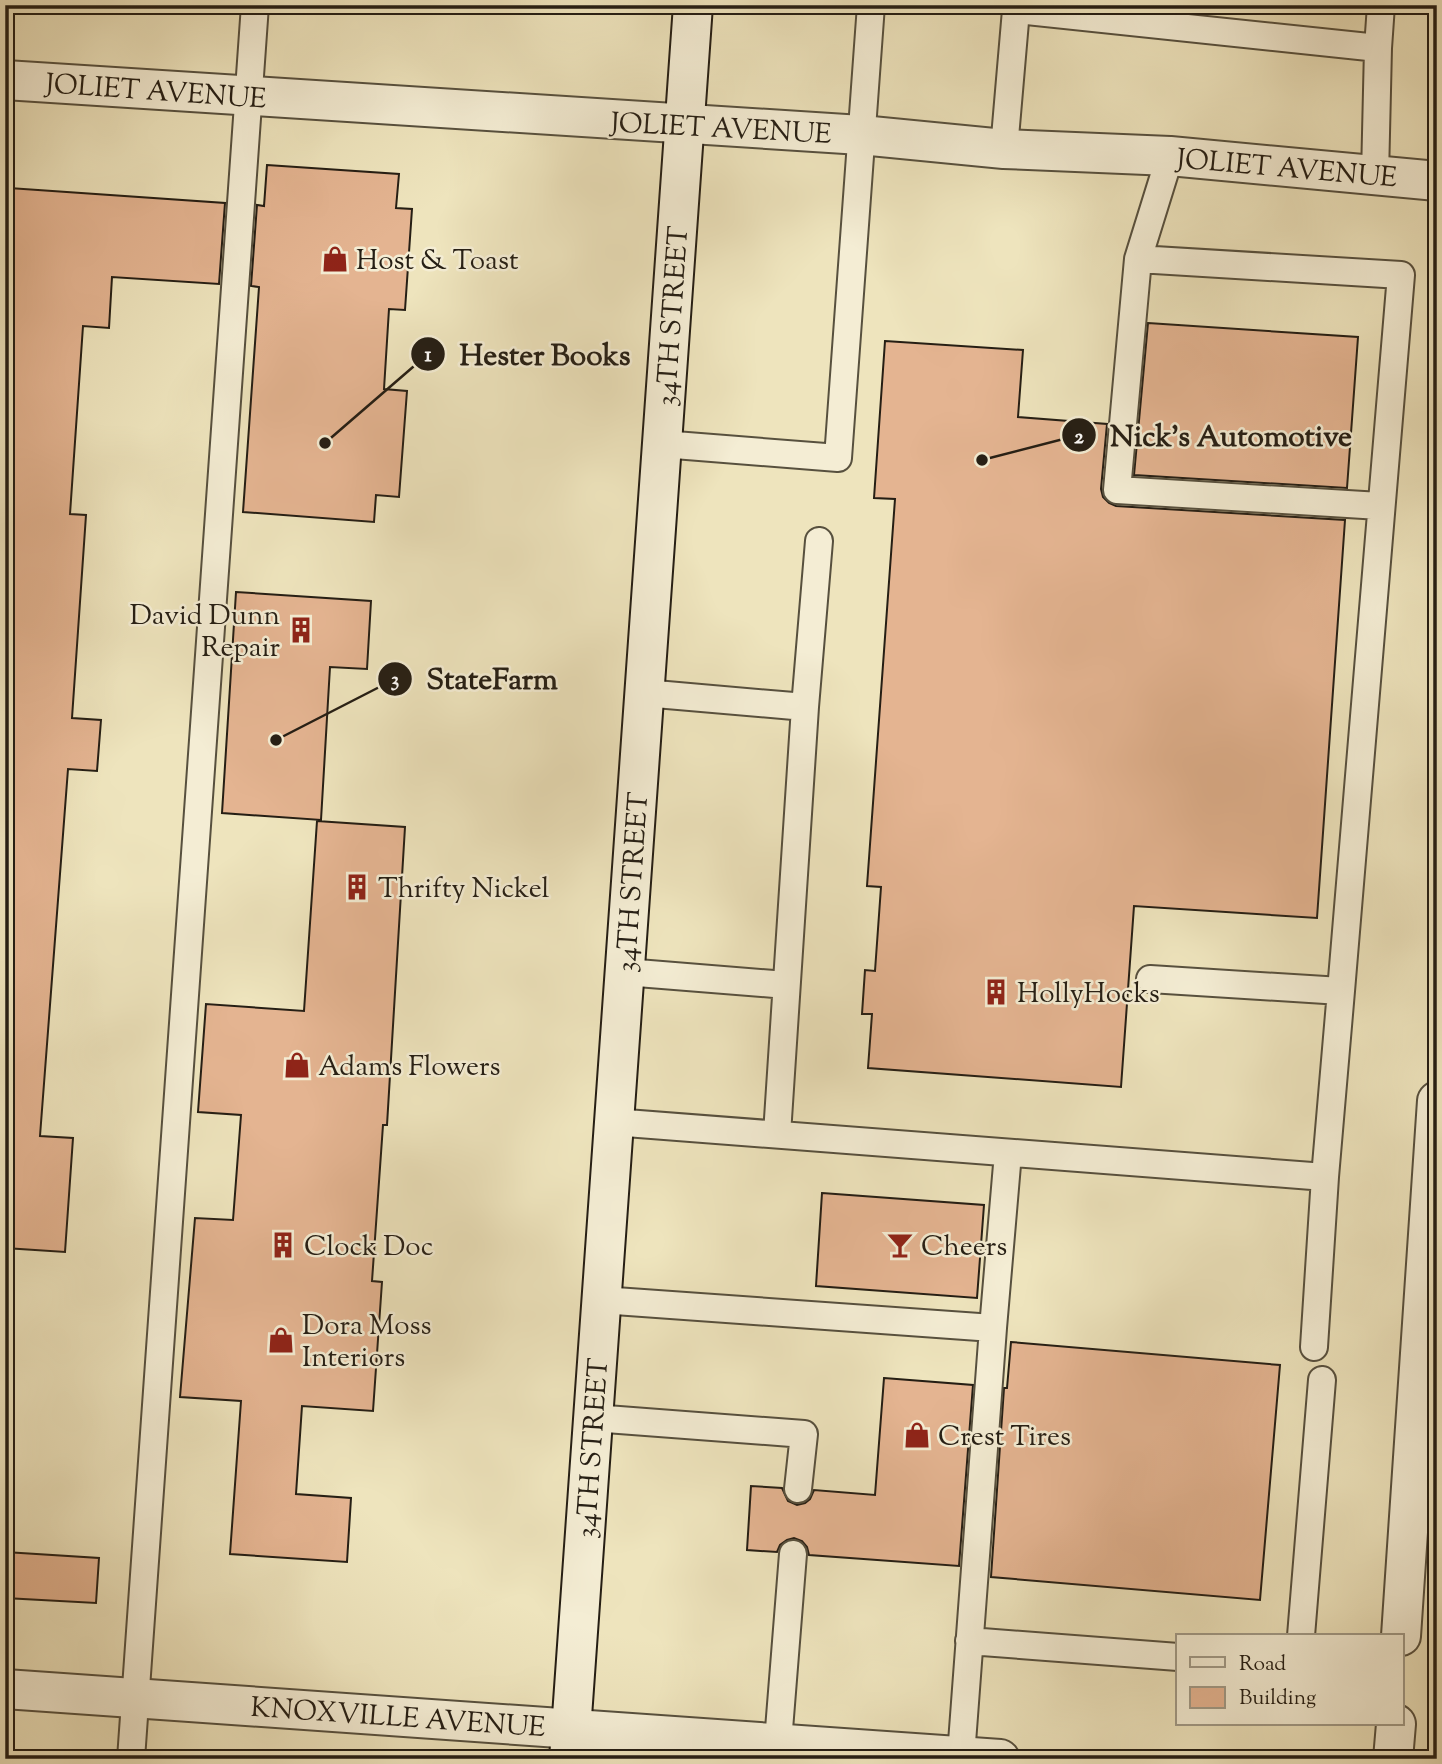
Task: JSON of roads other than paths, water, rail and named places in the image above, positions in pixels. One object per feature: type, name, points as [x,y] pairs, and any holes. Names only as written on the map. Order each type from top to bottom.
[{"type":"street","name":"34TH STREET","points":[[570,1743],[693,5]]},
{"type":"street","name":"JOLIET AVENUE","points":[[5,80],[861,135],[1004,149],[1170,156],[1437,181]]},
{"type":"street","points":[[1401,1634],[1437,1101]]},
{"type":"street","name":"KNOXVILLE AVENUE","points":[[5,1689],[135,1698],[570,1743],[778,1742],[1000,1759]]},
{"type":"street","points":[[1393,1759],[1396,1726]]},
{"type":"lane","points":[[131,1759],[255,5]]},
{"type":"lane","points":[[662,444],[838,458],[871,5]]},
{"type":"lane","points":[[1375,176],[1381,5]]},
{"type":"lane","points":[[1004,149],[1016,8],[1378,48]]},
{"type":"lane","points":[[1170,156],[1138,259],[1117,489],[1380,506]]},
{"type":"lane","points":[[1138,259],[1401,275],[1325,1177],[1314,1347]]},
{"type":"lane","points":[[777,1135],[805,708],[819,541]]},
{"type":"lane","points":[[644,692],[805,708]]},
{"type":"lane","points":[[625,972],[786,985]]},
{"type":"lane","points":[[1150,979],[1341,991]]},
{"type":"lane","points":[[614,1122],[1325,1177]]},
{"type":"lane","points":[[961,1756],[1008,1153]]},
{"type":"lane","points":[[601,1300],[993,1328]]},
{"type":"lane","points":[[1301,1634],[1321,1380]]},
{"type":"lane","points":[[593,1418],[804,1434],[798,1489]]},
{"type":"lane","points":[[778,1742],[793,1553]]},
{"type":"lane","points":[[969,1642],[1176,1657]]},
{"type":"place","name":"Host & Toast","points":[[335,259]]},
{"type":"place","name":"Hester Books","points":[[325,443]]},
{"type":"place","name":"Nick's Automotive","points":[[982,460]]},
{"type":"place","name":"David Dunn Repair","points":[[301,630]]},
{"type":"place","name":"StateFarm","points":[[276,740]]},
{"type":"place","name":"Thrifty Nickel","points":[[357,887]]},
{"type":"place","name":"HollyHocks","points":[[996,992]]},
{"type":"place","name":"Adams Flowers","points":[[297,1065]]},
{"type":"place","name":"Clock Doc","points":[[283,1245]]},
{"type":"place","name":"Cheers","points":[[900,1245]]},
{"type":"place","name":"Dora Moss Interiors","points":[[281,1340]]},
{"type":"place","name":"Crest Tires","points":[[917,1435]]}]
